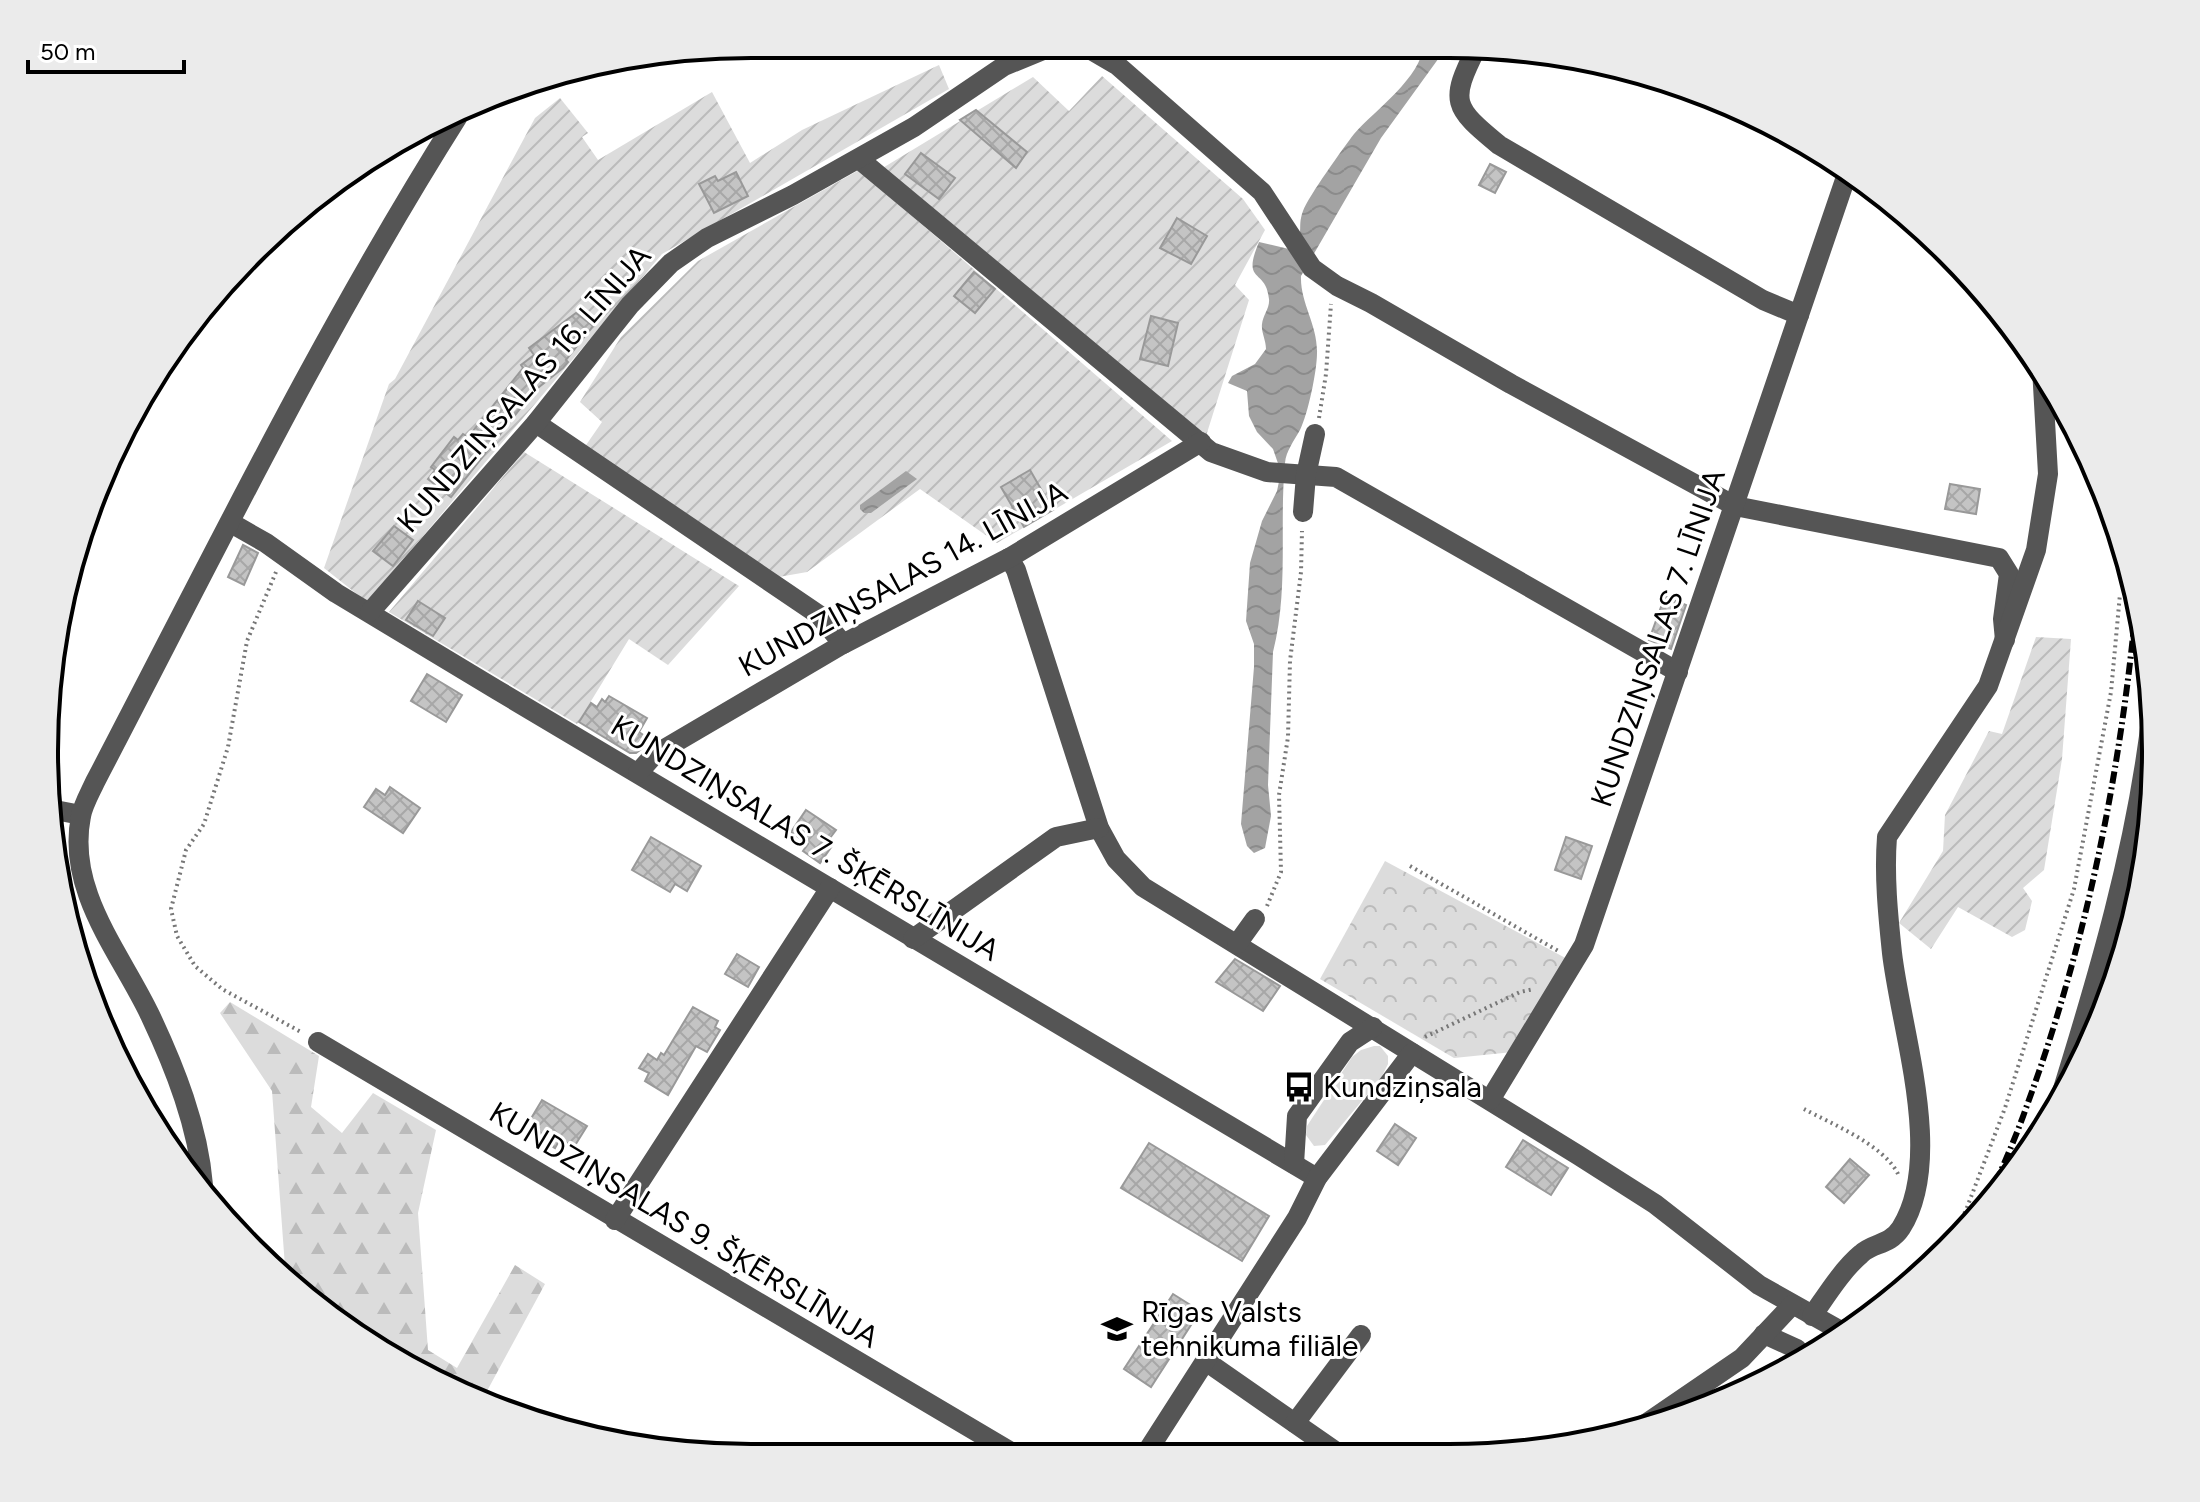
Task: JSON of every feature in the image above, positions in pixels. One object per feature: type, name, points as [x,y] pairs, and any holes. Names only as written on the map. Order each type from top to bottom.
[{"type":"street","name":"KUNDZIŅSALAS 16. LĪNIJA","points":[[370,612],[536,423],[630,305],[671,263],[707,238],[859,159],[957,100],[1004,66],[1024,58]]},
{"type":"street","points":[[1104,58],[1117,65],[1262,192],[1312,268],[1337,286],[1511,384],[1735,506],[1999,558],[2009,574],[2003,619],[2005,640]]},
{"type":"street","points":[[1472,59],[1459,89],[1461,105],[1467,118],[1499,145],[1763,300],[1799,315]]},
{"type":"street","points":[[201,1173],[193,1130],[176,1073],[150,1014],[89,900],[81,873],[81,815],[95,782],[383,239],[453,125]]},
{"type":"street","points":[[859,159],[1211,452],[1267,472],[1336,477],[1678,672]]},
{"type":"street","name":"KUNDZIŅSALAS 7. LĪNIJA","points":[[1490,1100],[1584,945],[1844,182]]},
{"type":"street","points":[[1812,1316],[1861,1253],[1890,1241],[1901,1228],[1921,1167],[1921,1135],[1892,953],[1885,864],[1887,837],[1988,686],[2005,640],[2036,550],[2041,523],[2048,474],[2044,396]]},
{"type":"street","points":[[536,423],[819,615],[843,644]]},
{"type":"street","points":[[1303,512],[1302,475],[1315,434]]},
{"type":"street","name":"KUNDZIŅSALAS 14. LĪNIJA","points":[[638,773],[654,755],[843,644],[1009,558],[1201,442]]},
{"type":"street","name":"KUNDZIŅSALAS 7. ŠĶĒRSLĪNIJA","points":[[231,523],[370,612],[1317,1178]]},
{"type":"street","points":[[1009,558],[1016,570],[1099,828],[1116,859],[1143,887],[1373,1027],[1416,1048],[1490,1100],[1655,1204],[1759,1285],[1834,1327]]},
{"type":"street","points":[[2098,992],[2141,776]]},
{"type":"street","points":[[61,811],[81,815]]},
{"type":"street","points":[[913,939],[1056,837],[1099,828]]},
{"type":"street","points":[[615,1220],[830,888]]},
{"type":"street","points":[[1237,944],[1255,919]]},
{"type":"street","points":[[1294,1164],[1297,1116],[1350,1042],[1373,1027]]},
{"type":"street","name":"KUNDZIŅSALAS 9. ŠĶĒRSLĪNIJA","points":[[318,1042],[997,1444]]},
{"type":"street","points":[[1152,1444],[1297,1218],[1317,1178],[1416,1048]]},
{"type":"street","points":[[1669,1408],[1742,1358],[1792,1305]]},
{"type":"street","points":[[1764,1334],[1797,1349]]},
{"type":"street","points":[[1295,1423],[1361,1335]]},
{"type":"street","points":[[1207,1362],[1325,1444]]},
{"type":"path","points":[[1315,434],[1326,374],[1328,310],[1337,286]]},
{"type":"path","points":[[1255,919],[1265,910],[1281,872],[1279,795],[1288,737],[1290,661],[1301,572],[1303,512]]},
{"type":"path","points":[[284,555],[247,641],[228,747],[204,824],[186,850],[171,909],[177,936],[195,966],[222,989],[318,1042]]},
{"type":"path","points":[[1963,1215],[2005,1108],[2074,889],[2111,692],[2120,594]]},
{"type":"path","points":[[1410,866],[1576,961]]},
{"type":"path","points":[[1416,1048],[1425,1038],[1520,992],[1552,986],[1558,989]]},
{"type":"path","points":[[1804,1109],[1865,1142],[1891,1161],[1898,1173],[1896,1184]]},
{"type":"green space","points":[[939,65],[949,89],[662,254],[367,602],[324,568],[389,384],[395,379],[535,118],[560,98],[588,133],[582,137],[598,160],[712,92],[750,163],[802,130]]},
{"type":"green space","points":[[1102,76],[1243,199],[1265,230],[1235,285],[1249,300],[1206,436],[881,169],[1033,77],[1069,111]]},
{"type":"green space","points":[[859,170],[1172,441],[997,543],[920,489],[807,572],[773,578],[584,448],[602,422],[580,402],[621,337],[698,261]]},
{"type":"green space","points":[[524,452],[739,586],[668,665],[629,639],[577,724],[389,612]]},
{"type":"green space","points":[[2036,637],[2071,639],[2062,759],[2044,870],[2023,888],[2032,901],[2025,930],[2012,937],[1958,907],[1931,949],[1899,923],[1943,851],[1945,815],[1989,731],[2002,734]]},
{"type":"green space","points":[[1385,861],[1571,961],[1513,1052],[1454,1058],[1320,979]]},
{"type":"green space","points":[[230,1002],[319,1056],[311,1107],[342,1133],[373,1093],[436,1130],[418,1213],[428,1350],[457,1368],[515,1265],[545,1284],[487,1391],[444,1373],[366,1327],[285,1263],[272,1091],[220,1013]]},
{"type":"green space","name":"Kundziņsala","points":[[1380,1046],[1388,1056],[1388,1064],[1381,1078],[1325,1145],[1314,1146],[1306,1135],[1307,1126],[1352,1057]]},
{"type":"water","points":[[1420,58],[1439,58],[1381,138],[1301,276],[1303,295],[1317,343],[1317,361],[1306,414],[1285,463],[1281,605],[1273,652],[1268,785],[1271,816],[1265,848],[1254,853],[1247,846],[1241,824],[1254,667],[1254,644],[1246,621],[1250,563],[1281,472],[1273,449],[1257,432],[1249,416],[1247,391],[1228,383],[1232,376],[1255,364],[1266,349],[1262,324],[1269,299],[1264,283],[1253,270],[1254,255],[1259,242],[1289,249],[1299,235],[1306,204],[1354,134],[1415,69]]},
{"type":"water","points":[[906,471],[917,479],[871,513],[860,509],[860,505]]},
{"type":"building","points":[[976,110],[1027,152],[1016,168],[960,120]]},
{"type":"building","points":[[921,153],[955,178],[939,199],[905,174]]},
{"type":"building","points":[[1490,164],[1506,172],[1495,193],[1479,185]]},
{"type":"building","points":[[736,172],[748,196],[714,213],[699,184],[715,176],[718,181]]},
{"type":"building","points":[[1177,218],[1207,236],[1191,264],[1160,248]]},
{"type":"building","points":[[974,272],[995,289],[975,313],[954,296]]},
{"type":"building","points":[[576,313],[593,326],[563,368],[534,391],[451,497],[428,479],[435,470],[431,467],[454,437],[458,440],[463,434],[468,437],[523,368],[521,365],[534,355],[529,348]]},
{"type":"building","points":[[1151,316],[1178,323],[1168,366],[1140,359]]},
{"type":"building","points":[[1030,470],[1053,510],[1024,527],[1001,487]]},
{"type":"building","points":[[1950,484],[1980,489],[1976,514],[1945,509]]},
{"type":"building","points":[[394,526],[413,540],[393,566],[373,551]]},
{"type":"building","points":[[243,545],[258,553],[244,585],[228,577]]},
{"type":"building","points":[[1665,596],[1686,605],[1671,649],[1649,640]]},
{"type":"building","points":[[418,601],[445,618],[433,636],[406,620]]},
{"type":"building","points":[[427,674],[462,695],[446,722],[411,701]]},
{"type":"building","points":[[609,696],[647,718],[639,732],[652,741],[636,753],[630,753],[579,722],[591,703],[597,707],[602,699],[605,702]]},
{"type":"building","points":[[390,787],[420,808],[403,833],[364,807],[376,789],[385,795]]},
{"type":"building","points":[[806,810],[836,830],[827,842],[832,846],[820,863],[803,851],[808,844],[791,832]]},
{"type":"building","points":[[651,837],[701,866],[687,891],[675,884],[670,892],[632,870]]},
{"type":"building","points":[[1566,837],[1592,846],[1581,879],[1555,870]]},
{"type":"building","points":[[737,954],[759,967],[748,987],[725,974]]},
{"type":"building","points":[[1235,959],[1280,986],[1263,1011],[1216,982]]},
{"type":"building","points":[[693,1007],[718,1021],[715,1027],[720,1030],[707,1052],[696,1046],[668,1095],[645,1081],[649,1073],[639,1068],[648,1054],[657,1060],[661,1053],[664,1055]]},
{"type":"building","points":[[542,1100],[587,1126],[574,1147],[560,1139],[555,1148],[535,1136],[539,1128],[529,1122]]},
{"type":"building","points":[[1395,1124],[1416,1138],[1398,1165],[1377,1151]]},
{"type":"building","points":[[1523,1140],[1568,1168],[1551,1195],[1506,1167]]},
{"type":"building","points":[[1149,1143],[1269,1216],[1242,1261],[1121,1188]]},
{"type":"building","points":[[1850,1159],[1869,1175],[1844,1203],[1826,1187]]},
{"type":"building","points":[[1173,1294],[1200,1311],[1151,1387],[1124,1369]]},
{"type":"railway","points":[[2001,1170],[2048,1046],[2084,920],[2111,791],[2132,638]]},
{"type":"place","name":"Kundziņsala","points":[[1299,1087]]},
{"type":"place","name":"Rīgas Valsts tehnikuma filiāle","points":[[1117,1329]]}]
